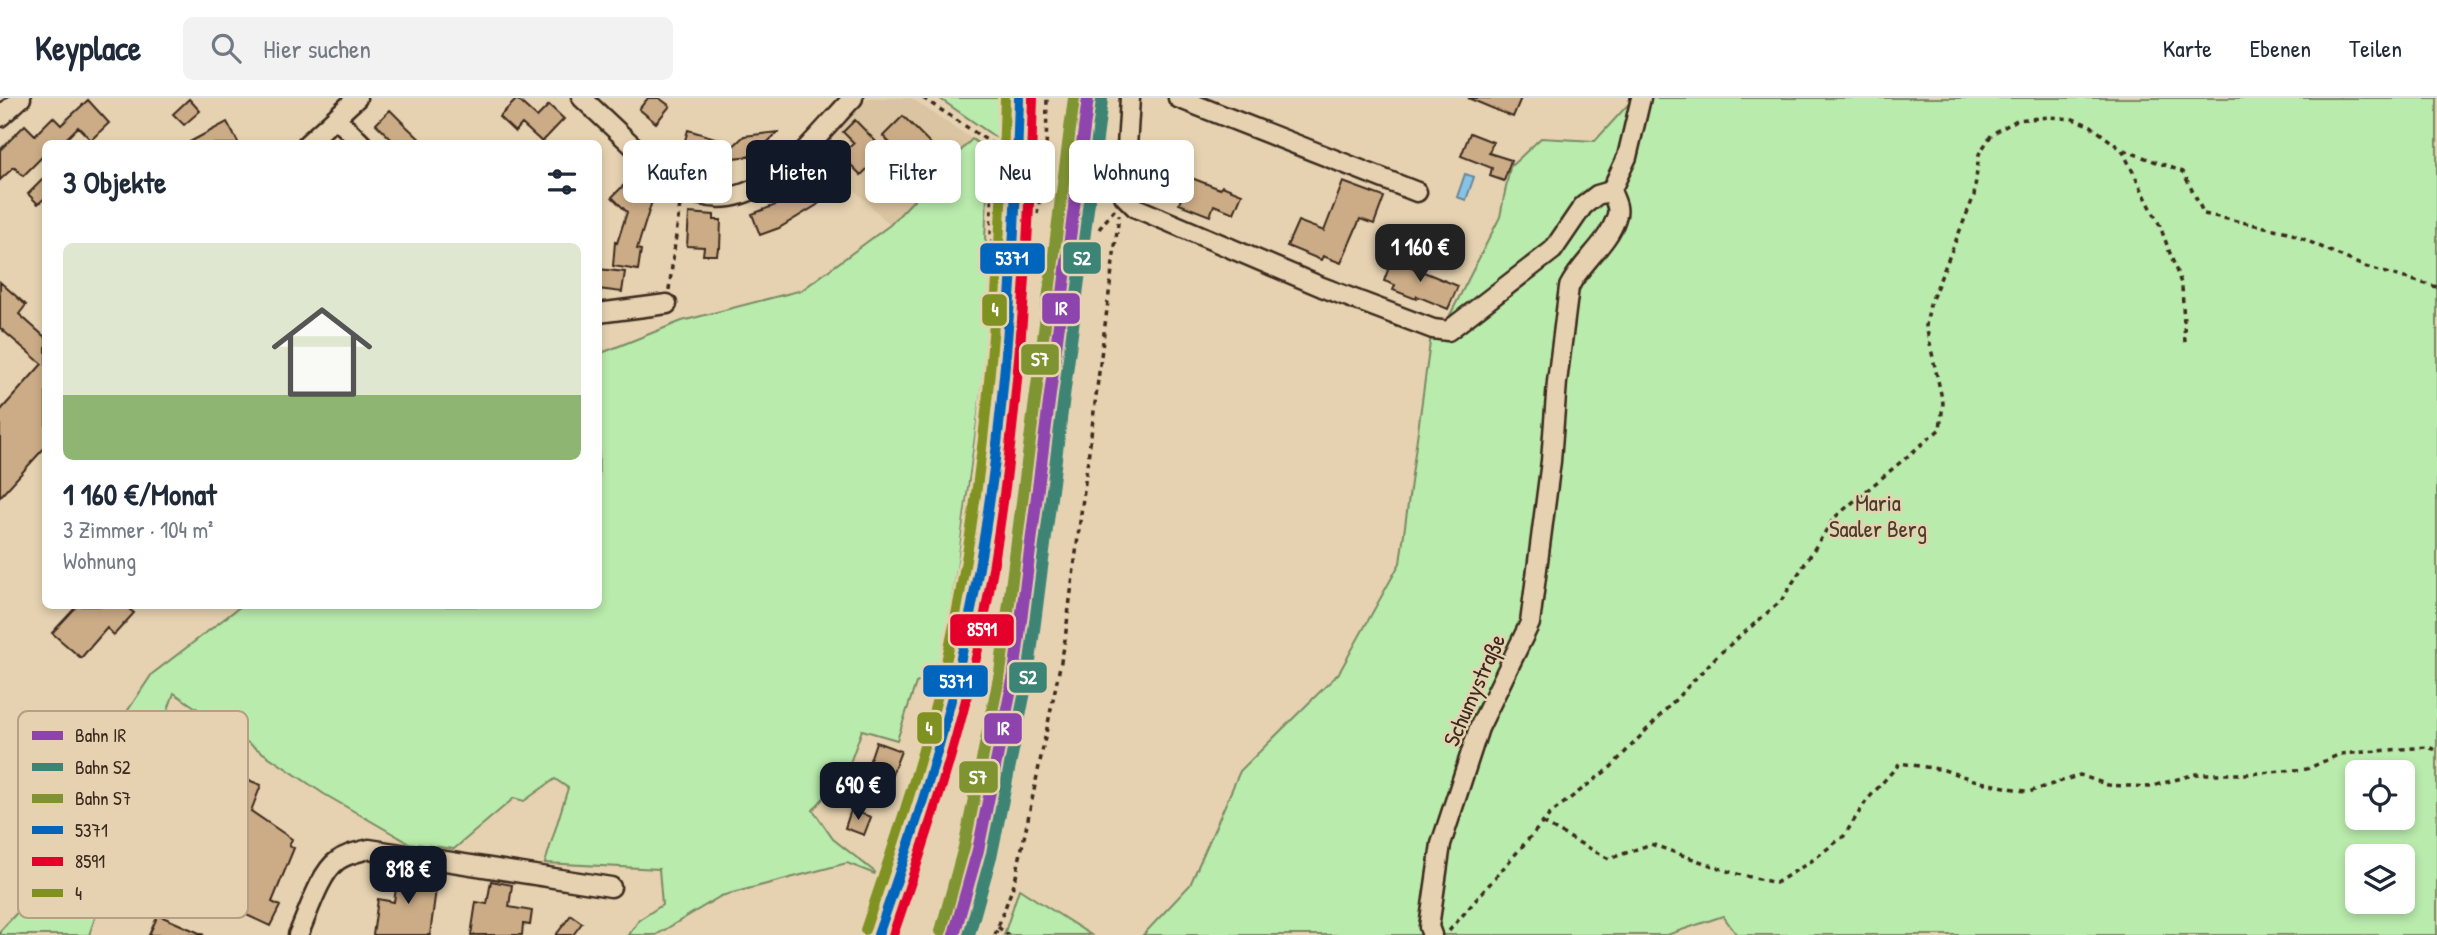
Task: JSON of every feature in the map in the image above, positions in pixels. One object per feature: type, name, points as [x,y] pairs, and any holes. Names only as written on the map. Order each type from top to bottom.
[{"type":"main road","points":[[878,935],[938,751],[976,584],[1001,409],[1010,316],[1019,98]]},
{"type":"street","points":[[0,117],[21,98]]},
{"type":"street","points":[[311,140],[358,98]]},
{"type":"street","points":[[582,98],[625,140]]},
{"type":"street","points":[[732,195],[763,185],[780,173],[853,98]]},
{"type":"street","points":[[1127,140],[1130,98]]},
{"type":"street","points":[[1178,98],[1417,192]]},
{"type":"street","points":[[1131,203],[1136,208],[1272,267],[1433,328],[1448,331],[1553,250],[1583,206],[1597,195],[1611,191],[1627,157],[1641,98]]},
{"type":"street","points":[[336,118],[358,140]]},
{"type":"street","name":"Schumystraße","points":[[1432,935],[1429,927],[1441,844],[1479,728],[1530,624],[1551,461],[1557,382],[1569,287],[1575,274],[1602,242],[1617,217],[1617,203],[1611,191]]},
{"type":"street","points":[[602,312],[667,304]]},
{"type":"street","points":[[298,935],[328,869],[354,852],[369,849],[611,887]]},
{"type":"path","points":[[1446,935],[1551,813],[1611,767],[1717,656],[1781,601],[1833,518],[1940,429],[1943,403],[1926,326],[1930,304],[1974,196],[1979,154],[1992,134],[2017,120],[2050,117],[2073,119],[2091,126],[2122,150],[2183,172],[2204,214],[2288,232],[2365,267],[2437,287]]},
{"type":"path","points":[[2122,150],[2160,226],[2182,286],[2185,343]]},
{"type":"path","points":[[667,304],[680,203]]},
{"type":"path","points":[[992,203],[991,236],[994,249]]},
{"type":"path","points":[[1099,229],[1119,203]]},
{"type":"path","points":[[995,935],[1014,881],[1064,647],[1117,225],[1122,203]]},
{"type":"path","points":[[1543,823],[1609,859],[1651,844],[1733,873],[1776,883],[1844,836],[1867,800],[1900,763],[2029,792],[2080,775],[2108,785],[2149,787],[2196,774],[2248,774],[2307,769],[2340,754],[2427,747],[2437,750]]},
{"type":"path","points":[[998,927],[1008,935]]},
{"type":"shaded area","points":[[868,98],[911,98],[972,139],[961,151],[961,140],[865,140],[865,200],[851,187],[851,140],[828,140]]},
{"type":"shaded area","points":[[868,203],[911,203],[890,225]]},
{"type":"green space","points":[[939,98],[1002,98],[1005,103],[1004,140],[1000,140]]},
{"type":"green space","name":"Maria Saaler Berg","points":[[1634,98],[2437,98],[2437,935],[1737,935],[1723,916],[1667,935],[1143,935],[1190,885],[1240,771],[1339,673],[1400,563],[1431,335],[1446,323],[1500,217],[1510,167],[1541,138],[1595,141]]},
{"type":"green space","points":[[972,139],[975,141],[975,203],[987,203],[985,239],[997,274],[957,569],[940,672],[916,683],[897,740],[862,730],[847,771],[813,810],[833,839],[880,876],[847,863],[721,896],[656,935],[629,935],[639,920],[662,905],[659,869],[545,863],[568,788],[555,779],[524,801],[514,798],[454,849],[409,843],[324,794],[248,743],[248,711],[201,711],[174,693],[168,711],[127,711],[152,674],[237,609],[602,609],[602,353],[682,321],[802,290],[890,225],[911,203],[961,203],[961,151]]},
{"type":"green space","points":[[1019,889],[1091,935],[1004,935]]},
{"type":"green space","points":[[18,912],[18,918],[95,918],[89,935],[0,935],[0,931]]},
{"type":"water","points":[[1465,174],[1474,177],[1466,200],[1457,197]]},
{"type":"building","points":[[648,98],[659,98],[670,106],[656,123],[639,109]]},
{"type":"building","points":[[1468,98],[1521,98],[1513,117]]},
{"type":"building","points":[[189,99],[200,111],[184,125],[173,114]]},
{"type":"building","points":[[517,99],[537,117],[549,105],[564,119],[544,140],[540,140],[522,124],[515,132],[499,117]]},
{"type":"building","points":[[88,100],[109,123],[91,140],[78,127],[65,140],[42,140],[42,157],[23,176],[14,167],[0,180],[0,150],[25,125],[35,135],[53,117],[61,125]]},
{"type":"building","points":[[390,110],[421,140],[392,140],[376,124]]},
{"type":"building","points":[[903,116],[927,140],[887,140],[883,136]]},
{"type":"building","points":[[855,120],[874,140],[865,140],[865,171],[861,175],[851,165],[851,146],[854,143],[843,132]]},
{"type":"building","points":[[227,122],[237,140],[193,140]]},
{"type":"building","points":[[688,130],[722,140],[685,140]]},
{"type":"building","points":[[778,132],[770,140],[746,140],[746,157],[732,158],[732,147],[744,136]]},
{"type":"building","points":[[1470,133],[1493,142],[1489,153],[1511,160],[1504,181],[1490,176],[1492,168],[1461,156]]},
{"type":"building","points":[[1194,179],[1242,194],[1234,213],[1214,205],[1210,216],[1179,204],[1194,203]]},
{"type":"building","points":[[42,180],[42,200],[38,204],[28,194]]},
{"type":"building","points":[[1343,182],[1384,197],[1374,224],[1360,219],[1341,263],[1323,256],[1321,260],[1287,246],[1298,221],[1324,231]]},
{"type":"building","points":[[623,186],[623,203],[651,203],[637,249],[641,250],[638,270],[613,266],[615,242],[617,243],[627,212],[612,197]]},
{"type":"building","points":[[781,203],[819,203],[779,228],[760,235],[752,214]]},
{"type":"building","points":[[689,213],[714,215],[714,220],[721,220],[720,248],[717,255],[703,255],[704,247],[687,246]]},
{"type":"building","points":[[1392,259],[1458,286],[1448,309],[1417,296],[1416,299],[1393,290],[1395,285],[1384,281]]},
{"type":"building","points":[[602,269],[625,272],[622,292],[602,290]]},
{"type":"building","points":[[0,282],[26,305],[19,314],[42,334],[42,364],[0,328]]},
{"type":"building","points":[[42,364],[42,450],[0,497],[0,411]]},
{"type":"building","points":[[74,609],[129,609],[134,613],[114,635],[107,628],[81,658],[52,633]]},
{"type":"building","points":[[876,742],[901,751],[890,780],[866,772]]},
{"type":"building","points":[[248,780],[261,785],[251,811],[292,839],[289,846],[294,848],[272,902],[280,906],[270,926],[248,916]]},
{"type":"building","points":[[851,810],[871,817],[864,835],[845,828]]},
{"type":"building","points":[[399,868],[438,874],[430,935],[373,935],[378,899],[394,902]]},
{"type":"building","points":[[491,881],[512,885],[509,907],[532,911],[530,925],[523,924],[522,935],[471,935],[476,902],[487,904]]},
{"type":"building","points":[[571,915],[582,923],[573,935],[556,935]]},
{"type":"building","points":[[157,918],[165,918],[204,935],[149,935]]},
{"type":"rail line","name":"S7","points":[[941,931],[964,847],[1000,673],[1074,98]]},
{"type":"rail line","name":"IR","points":[[954,935],[978,850],[1014,675],[1088,98]]},
{"type":"rail line","name":"S2","points":[[969,935],[992,853],[1028,677],[1102,100]]},
{"type":"transit line","name":"4","points":[[865,930],[926,741],[946,664],[966,560],[991,363],[1005,98]]},
{"type":"transit line","name":"5371","points":[[878,935],[939,746],[959,669],[980,564],[1005,365],[1019,98]]},
{"type":"transit line","name":"8591","points":[[893,935],[954,746],[974,669],[994,564],[1012,432],[1024,298],[1033,98]]}]
